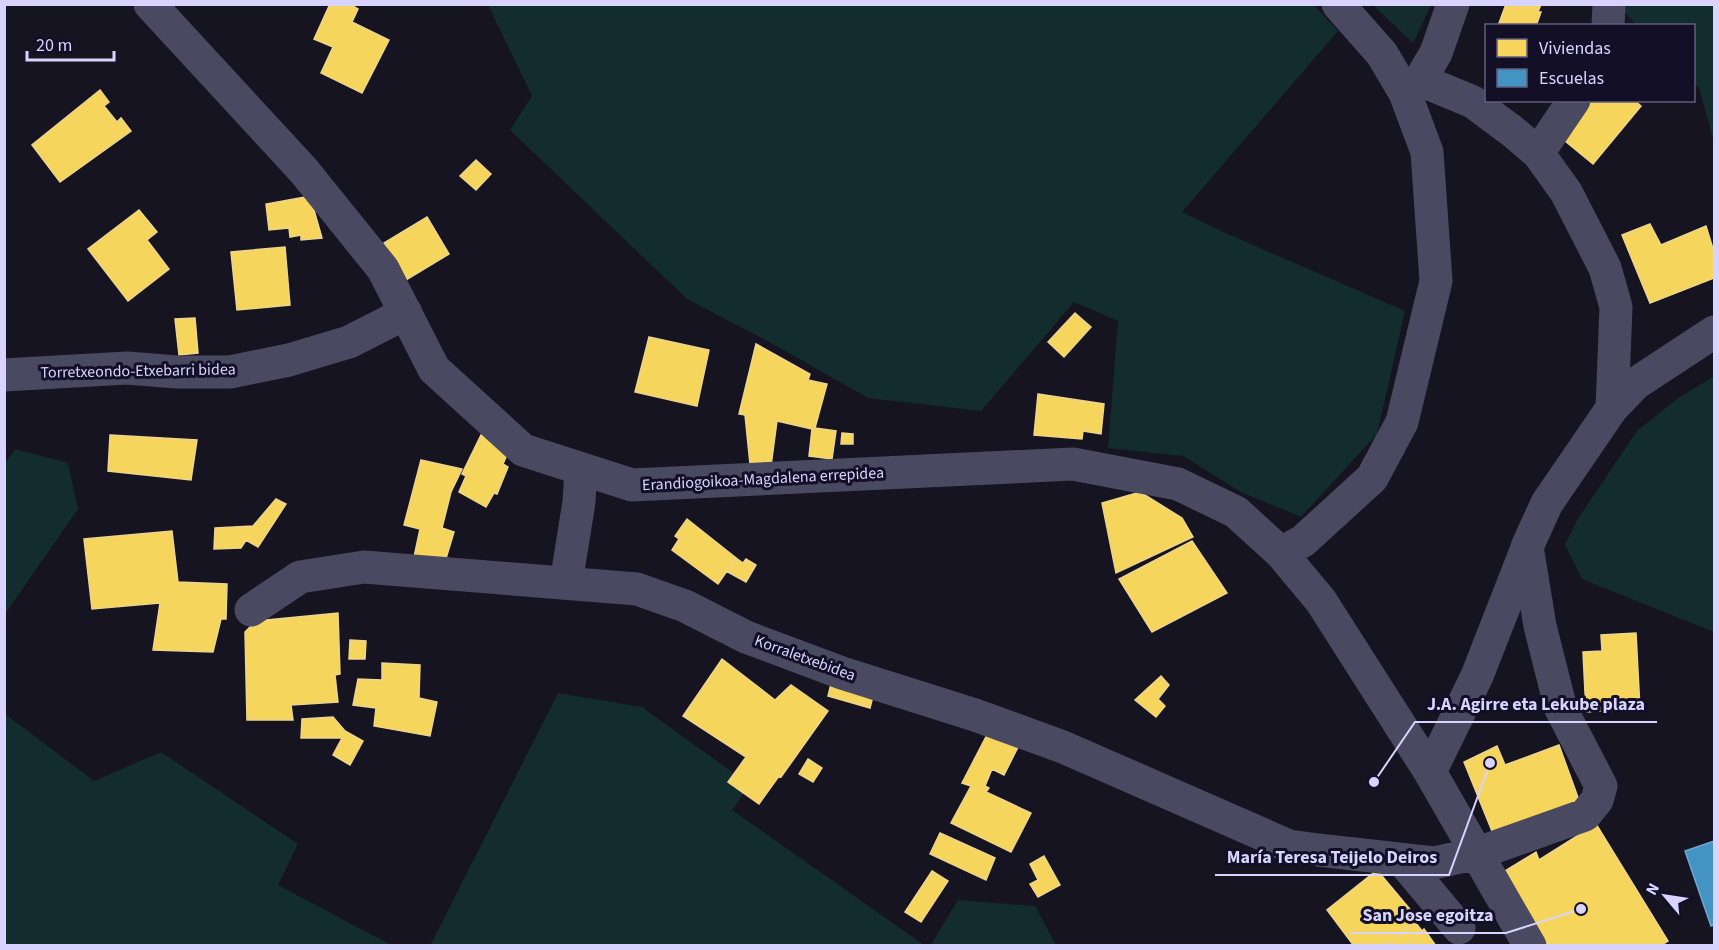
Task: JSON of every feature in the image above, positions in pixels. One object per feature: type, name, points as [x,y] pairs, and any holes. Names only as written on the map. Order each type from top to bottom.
[{"type":"street","name":"Erandiogoikoa-Magdalena errepidea","points":[[150,4],[311,180],[383,269],[434,369],[523,450],[632,485],[1073,464],[1178,484],[1236,512],[1281,553],[1320,601],[1430,772],[1530,945]]},
{"type":"street","points":[[1338,4],[1413,86],[1473,102],[1538,153],[1566,192],[1605,268],[1614,297],[1616,307],[1612,408]]},
{"type":"street","points":[[1281,553],[1303,541],[1372,478],[1402,422],[1436,281],[1427,152],[1413,86],[1436,53],[1453,4]]},
{"type":"street","points":[[1608,24],[1609,4]]},
{"type":"street","points":[[1538,153],[1573,102]]},
{"type":"street","name":"Torretxeondo-Etxebarri bidea","points":[[4,375],[127,368],[177,372],[230,372],[290,360],[349,342],[406,314]]},
{"type":"street","points":[[1430,772],[1477,676],[1527,547],[1547,503],[1612,408],[1635,384],[1714,332]]},
{"type":"street","points":[[566,583],[579,502],[581,469]]},
{"type":"street","name":"Korraletxebidea","points":[[251,610],[300,577],[364,567],[637,589],[686,606],[746,637],[832,669],[975,715],[1063,747],[1289,846],[1434,863],[1478,853],[1585,815],[1597,800],[1601,786],[1561,709],[1540,626],[1527,547]]},
{"type":"street","points":[[1402,860],[1459,928]]},
{"type":"green space","points":[[488,5],[1314,5],[1338,31],[1182,212],[1405,311],[1377,434],[1301,517],[1241,492],[1183,456],[1108,448],[1118,321],[1074,302],[981,411],[868,398],[687,299],[510,130],[532,96]]},
{"type":"green space","points":[[1373,5],[1431,5],[1413,43]]},
{"type":"green space","points":[[1623,5],[1714,5],[1714,142],[1699,88],[1695,84],[1695,24],[1636,24],[1624,12]]},
{"type":"green space","points":[[1714,376],[1714,632],[1582,579],[1565,545],[1577,520],[1637,431],[1677,399]]},
{"type":"green space","points":[[15,449],[68,463],[78,509],[5,614],[5,464]]},
{"type":"green space","points":[[558,693],[642,707],[750,785],[732,810],[924,945],[430,946]]},
{"type":"green space","points":[[4,713],[94,781],[161,752],[298,844],[278,885],[391,945],[5,945]]},
{"type":"green space","points":[[958,900],[1035,906],[1056,945],[931,945]]},
{"type":"building: Viviendas","points":[[330,4],[350,4],[358,9],[352,22],[389,40],[362,93],[321,73],[333,47],[314,39]]},
{"type":"building: Viviendas","points":[[1506,4],[1541,4],[1537,24],[1499,24]]},
{"type":"building: Viviendas","points":[[100,90],[109,102],[104,106],[117,122],[121,118],[131,131],[60,182],[32,145]]},
{"type":"building: Viviendas","points":[[1578,102],[1636,102],[1641,106],[1593,164],[1554,132]]},
{"type":"building: Viviendas","points":[[476,160],[491,174],[476,190],[460,176]]},
{"type":"building: Viviendas","points":[[310,196],[322,238],[301,240],[301,235],[290,237],[289,228],[269,230],[266,204]]},
{"type":"building: Viviendas","points":[[139,210],[157,232],[147,240],[169,269],[128,301],[88,249]]},
{"type":"building: Viviendas","points":[[427,217],[449,254],[406,280],[384,243]]},
{"type":"building: Viviendas","points":[[1650,224],[1661,245],[1706,226],[1714,252],[1714,278],[1650,303],[1622,235]]},
{"type":"building: Viviendas","points":[[285,247],[290,305],[237,310],[231,252]]},
{"type":"building: Viviendas","points":[[1075,313],[1091,327],[1064,357],[1048,342]]},
{"type":"building: Viviendas","points":[[195,318],[198,353],[179,355],[175,319]]},
{"type":"building: Viviendas","points":[[649,337],[709,350],[697,406],[635,392]]},
{"type":"building: Viviendas","points":[[756,344],[810,374],[808,380],[827,384],[815,428],[836,431],[832,459],[809,456],[812,429],[777,421],[771,466],[750,464],[745,415],[739,414]]},
{"type":"building: Viviendas","points":[[1038,394],[1104,404],[1101,434],[1083,431],[1082,439],[1034,435]]},
{"type":"building: Viviendas","points":[[842,433],[853,434],[853,444],[841,444]]},
{"type":"building: Viviendas","points":[[110,435],[197,440],[191,480],[108,471]]},
{"type":"building: Viviendas","points":[[481,435],[509,450],[503,464],[508,467],[497,494],[494,493],[486,507],[459,492],[466,476],[462,474]]},
{"type":"building: Viviendas","points":[[421,460],[462,469],[451,492],[442,528],[454,532],[444,565],[414,557],[420,529],[404,525]]},
{"type":"building: Viviendas","points":[[1140,492],[1182,518],[1193,537],[1116,573],[1102,503]]},
{"type":"building: Viviendas","points":[[276,499],[286,504],[258,547],[246,540],[241,548],[214,549],[215,528],[253,526]]},
{"type":"building: Viviendas","points":[[687,519],[736,558],[718,584],[672,550],[679,539],[675,536]]},
{"type":"building: Viviendas","points":[[172,531],[178,582],[227,584],[226,619],[221,619],[213,652],[153,650],[160,603],[92,609],[84,539]]},
{"type":"building: Viviendas","points":[[1192,541],[1227,593],[1152,632],[1119,579]]},
{"type":"building: Viviendas","points":[[736,558],[743,563],[746,559],[756,565],[746,582],[726,571]]},
{"type":"building: Viviendas","points":[[338,613],[340,674],[335,675],[338,702],[291,705],[293,720],[247,720],[245,632],[256,621]]},
{"type":"building: Viviendas","points":[[1636,633],[1640,709],[1586,712],[1583,652],[1602,651],[1601,635]]},
{"type":"building: Viviendas","points":[[350,640],[366,641],[365,659],[349,659]]},
{"type":"building: Viviendas","points":[[722,659],[775,700],[791,685],[828,711],[759,804],[728,782],[746,757],[683,716]]},
{"type":"building: Viviendas","points":[[382,663],[420,665],[419,698],[437,702],[430,736],[374,726],[376,708],[353,705],[358,679],[382,680]]},
{"type":"building: Viviendas","points":[[1161,676],[1169,685],[1158,699],[1165,706],[1156,717],[1135,700]]},
{"type":"building: Viviendas","points":[[832,680],[874,692],[870,708],[828,696]]},
{"type":"building: Viviendas","points":[[333,717],[345,731],[363,741],[350,765],[333,755],[342,738],[301,738],[302,719]]},
{"type":"building: Viviendas","points":[[989,731],[1019,745],[1004,775],[992,769],[985,786],[989,788],[986,792],[1031,813],[1011,852],[951,823],[971,786],[962,783]]},
{"type":"building: Viviendas","points":[[1559,745],[1580,803],[1494,836],[1464,762],[1497,746],[1505,765]]},
{"type":"building: Viviendas","points":[[808,759],[822,768],[813,782],[799,774]]},
{"type":"building: Viviendas","points":[[1596,824],[1668,941],[1660,946],[1535,946],[1495,877],[1536,852],[1539,860]]},
{"type":"building: Viviendas","points":[[940,833],[995,858],[986,880],[930,854]]},
{"type":"building: Viviendas","points":[[1044,856],[1060,885],[1038,897],[1030,884],[1038,880],[1030,864]]},
{"type":"building: Viviendas","points":[[1377,870],[1418,919],[1384,946],[1354,946],[1327,910]]},
{"type":"building: Viviendas","points":[[932,871],[948,881],[921,922],[905,912]]},
{"type":"building: Viviendas","points":[[1415,922],[1422,931],[1404,946],[1384,946]]},
{"type":"building: Viviendas","points":[[1424,929],[1436,946],[1404,946],[1422,931]]},
{"type":"building: Escuelas","points":[[1714,841],[1714,925],[1711,926],[1685,851]]},
{"type":"place","name":"María Teresa Teijelo Deiros","points":[[1490,763]]},
{"type":"place","name":"J.A. Agirre eta Lekube plaza","points":[[1374,782]]},
{"type":"place","name":"San Jose egoitza","points":[[1581,909]]}]
